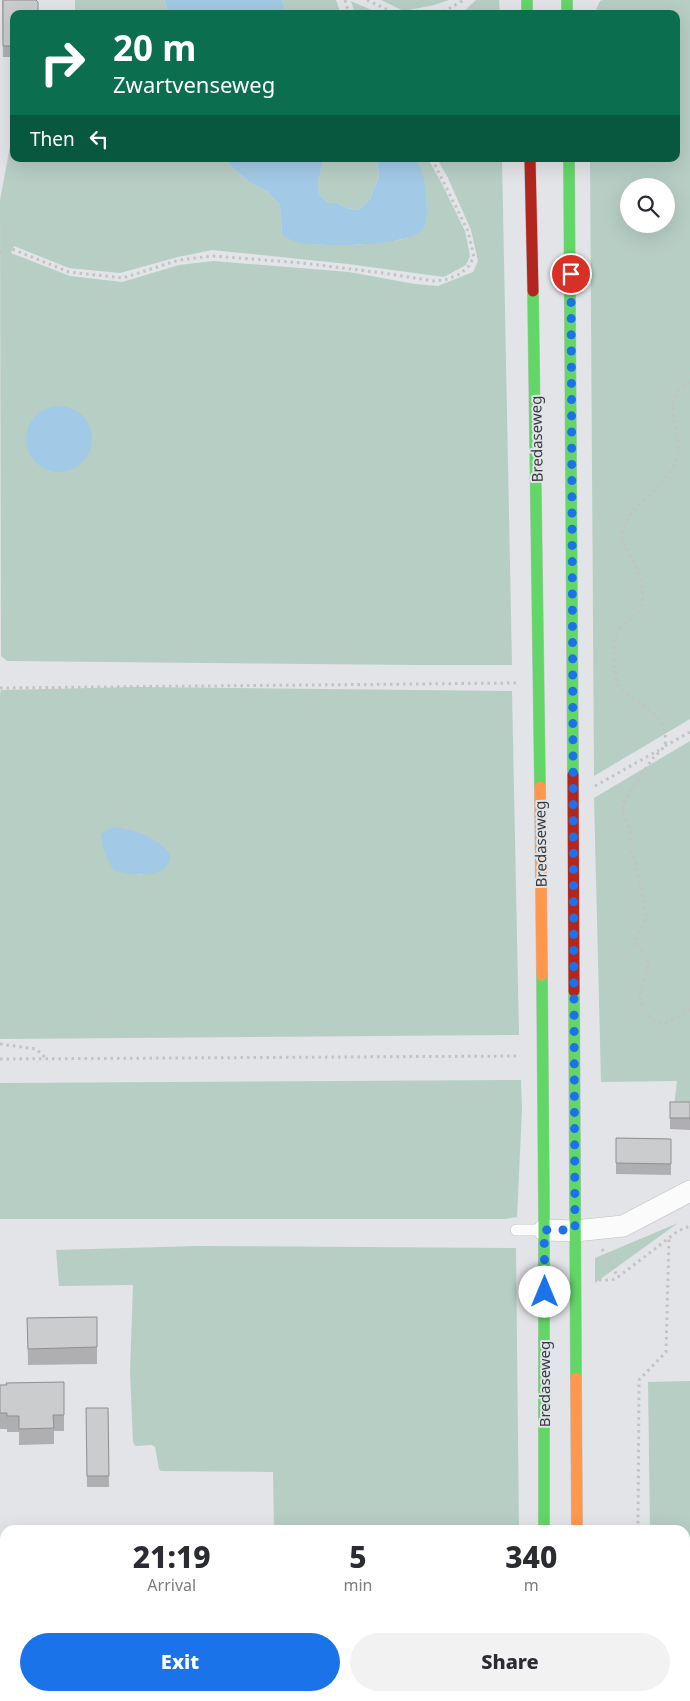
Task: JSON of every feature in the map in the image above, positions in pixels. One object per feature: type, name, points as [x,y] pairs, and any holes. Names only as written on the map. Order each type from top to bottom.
[{"type":"main road","name":"Bredaseweg","points":[[530,162],[536,438],[544,1230],[544,1525]]},
{"type":"main road","points":[[569,162],[577,1525]]},
{"type":"main road","points":[[560,419],[571,438]]},
{"type":"main road","points":[[536,438],[539,427],[545,420]]},
{"type":"street","points":[[544,1230],[575,1230],[623,1226],[690,1191]]},
{"type":"lane","points":[[516,1230],[544,1230]]},
{"type":"path","points":[[367,0],[388,10]]},
{"type":"path","points":[[446,10],[464,0]]},
{"type":"path","points":[[0,252],[12,249],[70,272],[123,278],[179,260],[212,256],[302,263],[434,281],[445,280],[460,274],[468,267],[474,257],[468,231],[434,162]]},
{"type":"path","points":[[690,382],[679,389],[674,397],[672,409],[677,434],[678,452],[676,460],[661,484],[636,509],[624,526],[622,534],[624,543],[638,573],[643,593],[642,605],[640,612],[620,629],[614,644],[614,667],[619,686],[629,696],[657,716],[666,734],[664,747],[648,766],[623,805],[623,815],[630,830],[630,847],[635,861],[646,915],[645,921],[638,933],[636,944],[638,948],[642,949],[648,966],[640,991],[640,1000],[645,1011],[655,1021],[663,1023],[671,1021],[681,1013],[690,1010]]},
{"type":"path","points":[[0,688],[521,683]]},
{"type":"path","points":[[593,788],[690,732]]},
{"type":"path","points":[[0,1044],[36,1049],[47,1059]]},
{"type":"path","points":[[0,1059],[524,1056]]},
{"type":"path","points":[[618,1277],[678,1231],[690,1226]]},
{"type":"path","points":[[638,1525],[640,1380],[666,1352],[669,1238]]},
{"type":"green space","points":[[75,0],[164,0],[168,10],[75,10]]},
{"type":"green space","points":[[282,0],[336,0],[340,10],[285,10]]},
{"type":"green space","points":[[381,0],[449,0],[434,5],[402,10]]},
{"type":"green space","points":[[476,0],[499,0],[500,10],[465,10]]},
{"type":"green space","points":[[603,0],[690,0],[690,719],[594,776],[590,162],[680,162],[680,10],[596,10],[600,1]]},
{"type":"green space","points":[[351,1],[371,10],[354,10]]},
{"type":"green space","points":[[10,146],[10,162],[226,162],[249,182],[267,191],[280,205],[282,235],[306,244],[355,245],[400,240],[424,228],[427,211],[426,193],[417,162],[430,162],[465,231],[470,256],[466,265],[444,277],[348,264],[212,250],[120,273],[69,268],[14,246],[11,253],[70,276],[122,282],[179,265],[213,261],[349,272],[415,284],[438,286],[473,272],[478,261],[471,230],[439,162],[502,162],[512,665],[7,661],[1,656],[0,200]]},
{"type":"green space","points":[[323,162],[377,162],[379,177],[370,199],[359,210],[346,208],[337,203],[329,203],[319,195],[318,182]]},
{"type":"green space","points":[[136,687],[512,691],[519,1035],[0,1039],[1,690]],"holes":[[[146,837],[153,839],[158,872],[137,875]]]},
{"type":"green space","points":[[690,741],[690,1106],[674,1106],[677,1081],[601,1082],[594,798]]},
{"type":"green space","points":[[521,1080],[522,1109],[517,1217],[505,1219],[0,1219],[0,1083]]},
{"type":"green space","points":[[678,1223],[595,1283],[595,1258]]},
{"type":"green space","points":[[197,1246],[516,1248],[519,1525],[274,1525],[273,1472],[161,1471],[155,1447],[152,1445],[135,1446],[133,1442],[130,1372],[133,1285],[59,1286],[56,1250]]},
{"type":"green space","points":[[690,1381],[690,1525],[650,1525],[648,1382]]},
{"type":"water","points":[[164,0],[282,0],[285,10],[168,10]]},
{"type":"water","points":[[226,162],[323,162],[318,182],[319,195],[329,203],[337,203],[346,208],[359,210],[370,199],[379,177],[377,162],[418,162],[425,185],[427,210],[425,225],[423,229],[414,235],[386,242],[333,245],[297,242],[282,235],[280,205],[267,191],[249,182]]},
{"type":"water","points":[[59,406],[72,408],[87,421],[90,426],[92,439],[90,452],[77,467],[72,470],[59,472],[46,470],[31,457],[28,452],[26,439],[28,426],[41,411],[46,408]]},
{"type":"water","points":[[113,827],[137,832],[159,843],[170,855],[168,863],[157,873],[140,875],[115,871],[105,854],[101,834]]},
{"type":"building","points":[[3,0],[36,0],[38,2],[38,10],[10,10],[10,46],[3,46]]},
{"type":"building","points":[[670,1102],[690,1102],[690,1118],[670,1118]]},
{"type":"building","points":[[616,1138],[671,1139],[671,1164],[616,1163]]},
{"type":"building","points":[[97,1317],[97,1347],[28,1349],[27,1318]]},
{"type":"building","points":[[64,1382],[64,1415],[53,1415],[54,1428],[19,1429],[19,1416],[7,1416],[7,1413],[0,1413],[0,1385],[7,1385],[6,1383]]},
{"type":"building","points":[[86,1408],[108,1408],[109,1476],[87,1476]]},
{"type":"traffic: fast","points":[[527,0],[527,10]]},
{"type":"traffic: fast","points":[[567,0],[567,10]]},
{"type":"traffic: fast","points":[[569,162],[573,775]]},
{"type":"traffic: fast","points":[[533,291],[540,787]]},
{"type":"traffic: fast","points":[[542,975],[544,1525]]},
{"type":"traffic: fast","points":[[574,991],[576,1378]]},
{"type":"traffic: slow","points":[[540,787],[542,975]]},
{"type":"traffic: slow","points":[[576,1378],[577,1525]]},
{"type":"traffic: jam","points":[[530,162],[533,291]]},
{"type":"traffic: jam","points":[[573,775],[574,991]]},
{"type":"route","points":[[545,1292],[544,1230],[575,1230],[571,274]]}]
